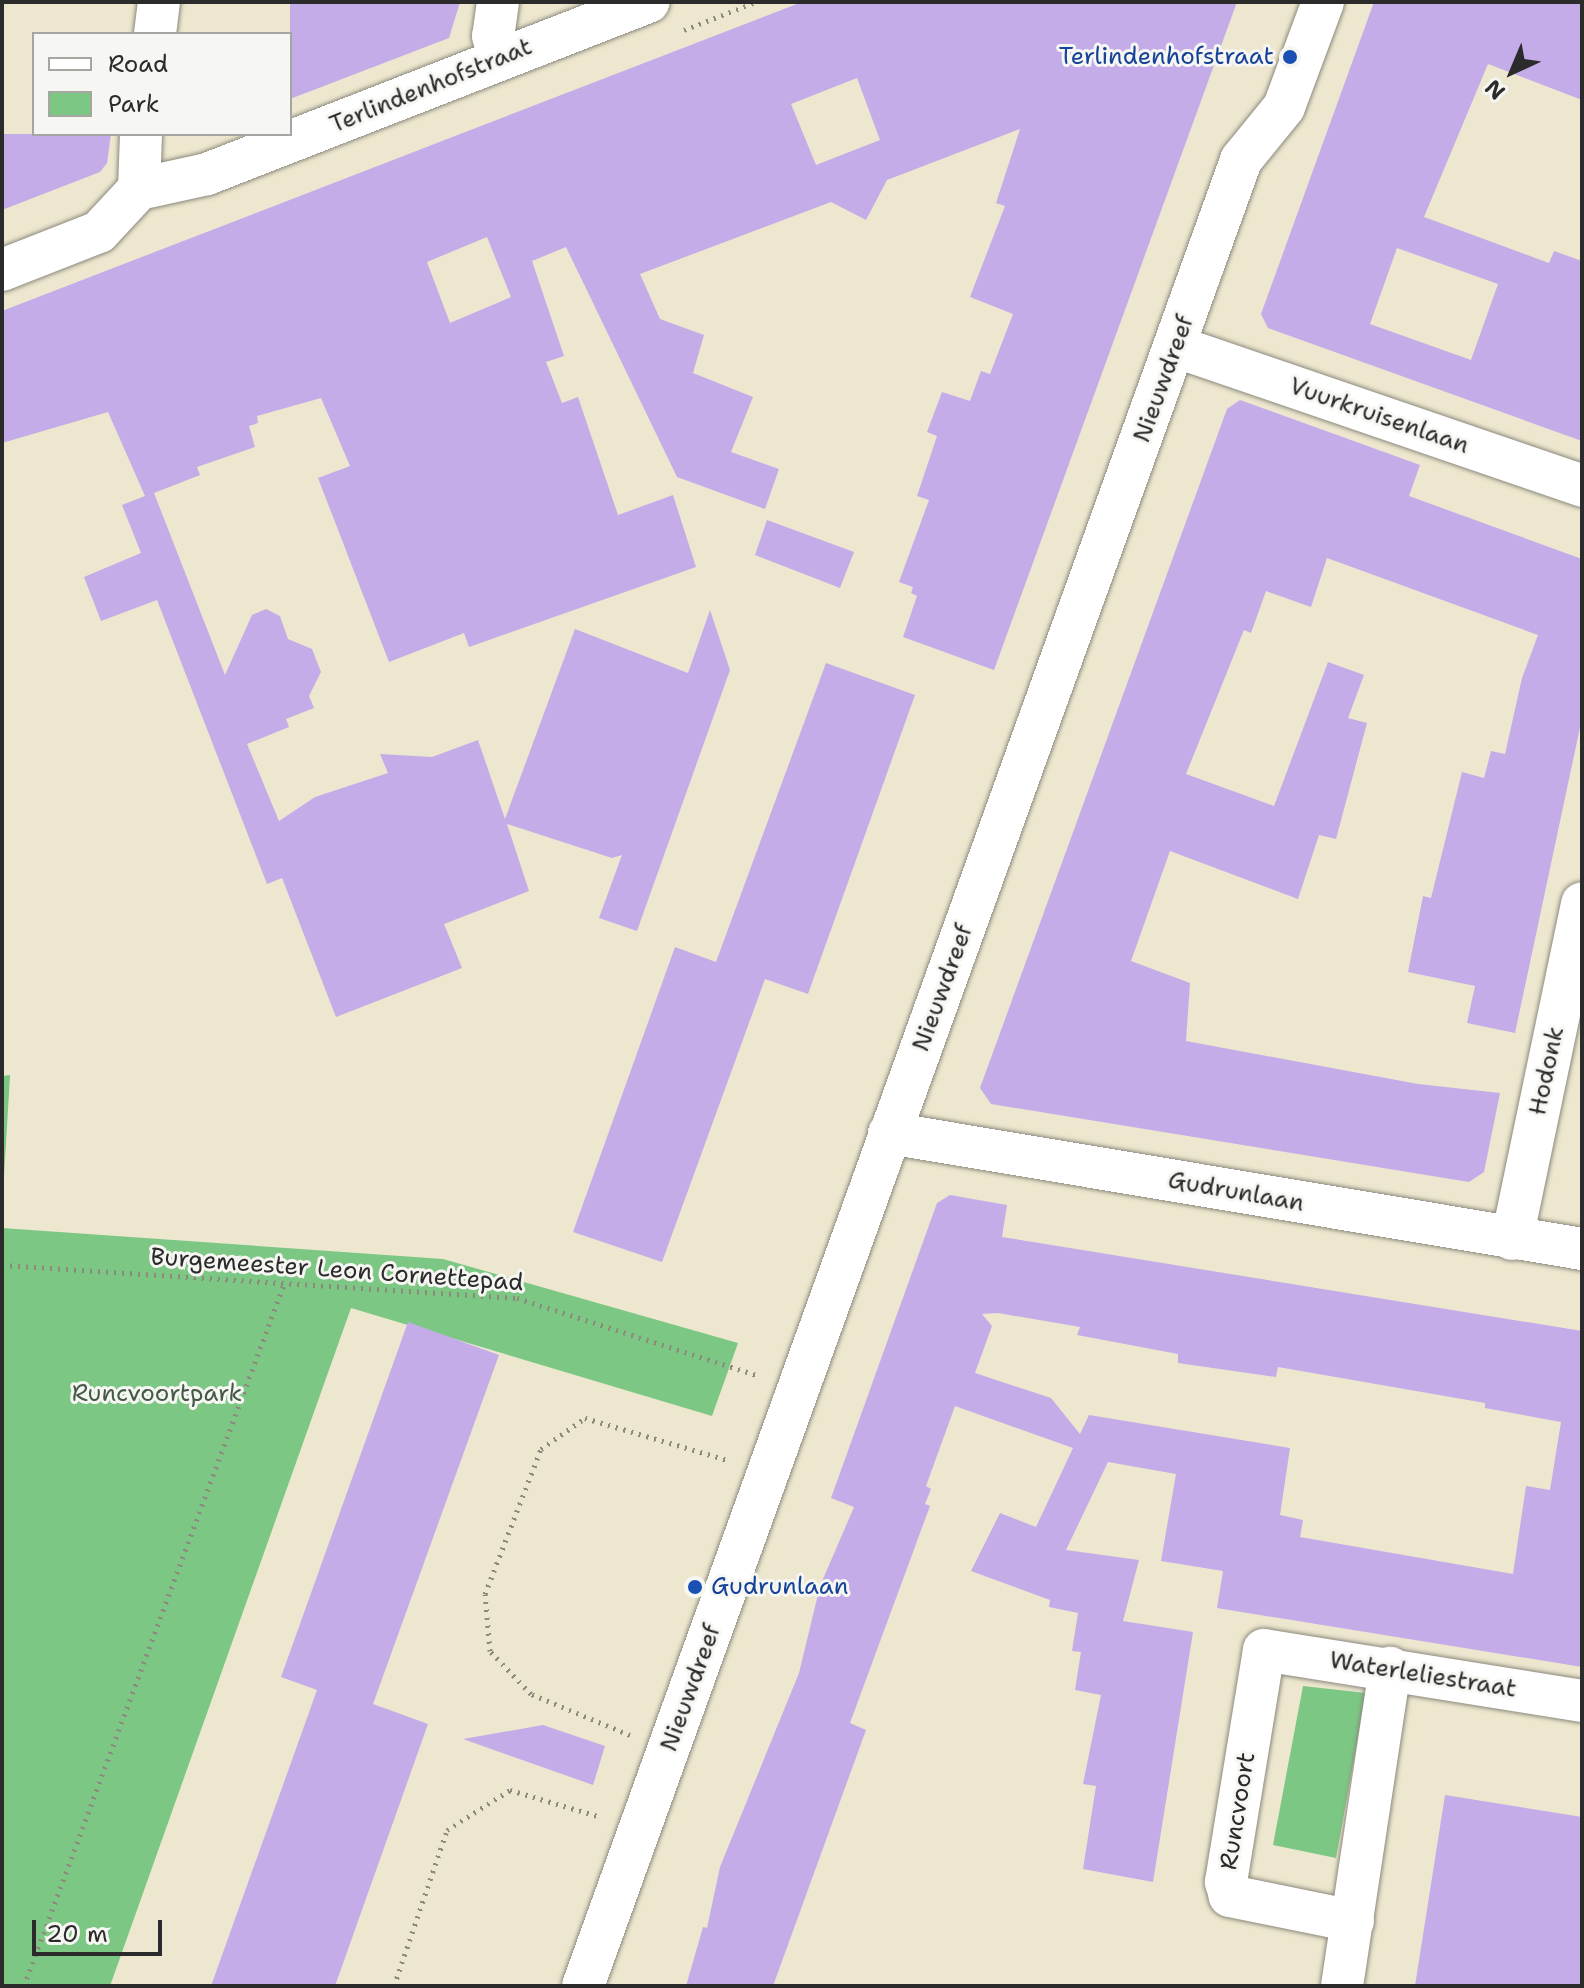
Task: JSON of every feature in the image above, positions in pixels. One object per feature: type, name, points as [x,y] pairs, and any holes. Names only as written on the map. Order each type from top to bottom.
[{"type":"street","points":[[155,32],[159,2]]},
{"type":"street","points":[[498,2],[493,36],[499,57]]},
{"type":"street","name":"Terlindenhofstraat","points":[[139,189],[207,174],[499,57],[649,2]]},
{"type":"street","name":"Nieuwdreef","points":[[583,1986],[770,1473],[889,1133],[1177,347],[1241,160],[1284,107],[1323,2]]},
{"type":"street","points":[[2,270],[99,232],[139,189],[141,136]]},
{"type":"street","name":"Vuurkruisenlaan","points":[[1177,347],[1582,486]]},
{"type":"street","name":"Hodonk","points":[[1512,1239],[1582,903]]},
{"type":"street","name":"Gudrunlaan","points":[[889,1133],[1582,1249]]},
{"type":"street","name":"Waterleliestraat","points":[[1264,1650],[1582,1701]]},
{"type":"street","name":"Runcvoort","points":[[1264,1650],[1226,1882],[1230,1896],[1353,1921]]},
{"type":"street","points":[[1342,1986],[1390,1668]]},
{"type":"path","name":"Burgemeester Leon Cornettepad","points":[[2,1265],[517,1298],[800,1389]]},
{"type":"path","points":[[24,1986],[285,1281]]},
{"type":"path","points":[[668,1751],[531,1694],[490,1651],[485,1594],[541,1449],[585,1418],[770,1473]]},
{"type":"path","points":[[394,1986],[447,1830],[510,1790],[640,1828]]},
{"type":"green space","points":[[2,1076],[10,1076],[2,1209]]},
{"type":"green space","name":"Runcvoortpark","points":[[2,1228],[443,1259],[738,1343],[712,1416],[351,1308],[110,1986],[2,1986]]},
{"type":"green space","points":[[1303,1686],[1366,1693],[1336,1858],[1273,1845]]},
{"type":"building","points":[[290,2],[460,2],[449,38],[292,98]]},
{"type":"building","points":[[802,2],[1237,2],[994,670],[903,637],[917,596],[911,593],[913,587],[899,582],[929,500],[917,496],[937,436],[927,432],[942,392],[970,401],[981,371],[990,374],[1013,314],[970,297],[1005,206],[996,203],[1020,129],[887,180],[866,220],[831,202],[640,274],[660,319],[704,335],[693,373],[753,397],[731,452],[779,469],[765,509],[677,477],[566,247],[532,261],[564,356],[546,362],[562,403],[578,397],[618,515],[673,495],[696,567],[469,647],[464,633],[389,662],[318,478],[350,466],[321,398],[257,416],[258,423],[249,426],[255,447],[197,467],[200,475],[154,493],[225,675],[252,615],[266,609],[280,616],[288,639],[312,649],[321,672],[309,696],[314,708],[286,719],[289,727],[247,744],[279,821],[315,797],[388,773],[380,754],[432,757],[478,740],[505,819],[575,629],[688,673],[710,610],[730,670],[637,931],[599,918],[622,855],[612,858],[507,824],[529,891],[444,924],[462,968],[336,1017],[282,878],[267,884],[157,600],[101,621],[84,577],[141,553],[122,505],[145,496],[108,412],[2,443],[2,311]],"holes":[[[857,78],[880,140],[816,165],[791,104]],[[487,237],[511,297],[450,323],[427,262]]]},
{"type":"building","points":[[1374,2],[1582,2],[1582,100],[1488,64],[1424,217],[1549,263],[1554,251],[1582,261],[1582,441],[1268,328],[1261,314]],"holes":[[[1397,248],[1498,284],[1471,360],[1370,324]]]},
{"type":"building","points":[[2,134],[111,136],[107,163],[100,172],[2,210]]},
{"type":"building","points":[[1240,400],[1420,465],[1409,496],[1582,559],[1582,718],[1515,1033],[1467,1023],[1475,986],[1408,972],[1423,896],[1431,898],[1462,772],[1484,778],[1491,751],[1505,754],[1522,678],[1538,635],[1327,558],[1311,607],[1266,591],[1251,633],[1244,630],[1186,774],[1274,806],[1328,662],[1364,675],[1348,718],[1367,723],[1336,839],[1319,835],[1298,899],[1170,851],[1131,961],[1190,983],[1186,1041],[1418,1084],[1500,1093],[1484,1172],[1469,1182],[991,1104],[980,1088],[1227,409]]},
{"type":"building","points":[[767,520],[854,552],[840,588],[755,555]]},
{"type":"building","points":[[826,663],[915,695],[808,994],[765,979],[662,1262],[573,1232],[675,947],[716,962]]},
{"type":"building","points":[[950,1195],[1007,1205],[1002,1237],[1582,1331],[1582,1667],[1217,1608],[1223,1571],[1161,1561],[1176,1474],[1108,1462],[1066,1550],[1139,1560],[1123,1621],[1193,1632],[1153,1882],[1083,1869],[1096,1786],[1083,1784],[1101,1695],[1075,1690],[1081,1652],[1072,1651],[1078,1613],[1049,1607],[1050,1600],[971,1571],[1000,1513],[1036,1527],[1073,1448],[955,1406],[926,1486],[931,1489],[925,1504],[930,1506],[850,1723],[866,1730],[773,1986],[686,1986],[703,1927],[707,1928],[720,1867],[799,1673],[820,1586],[854,1507],[831,1498],[937,1203]],"holes":[[[998,1313],[1080,1327],[1077,1335],[1178,1354],[1178,1363],[1276,1377],[1278,1367],[1485,1403],[1485,1408],[1561,1422],[1550,1490],[1526,1486],[1513,1574],[1300,1537],[1303,1520],[1280,1515],[1290,1448],[1089,1415],[1080,1434],[1051,1398],[975,1373],[992,1326],[982,1314]]]},
{"type":"building","points":[[408,1322],[499,1355],[373,1704],[428,1724],[335,1986],[211,1986],[317,1690],[281,1677]]},
{"type":"building","points":[[543,1725],[605,1746],[593,1785],[463,1739]]},
{"type":"building","points":[[1445,1795],[1582,1817],[1582,1986],[1415,1986]]},
{"type":"place","name":"Terlindenhofstraat","points":[[1290,57]]},
{"type":"place","name":"Gudrunlaan","points":[[695,1587]]}]
